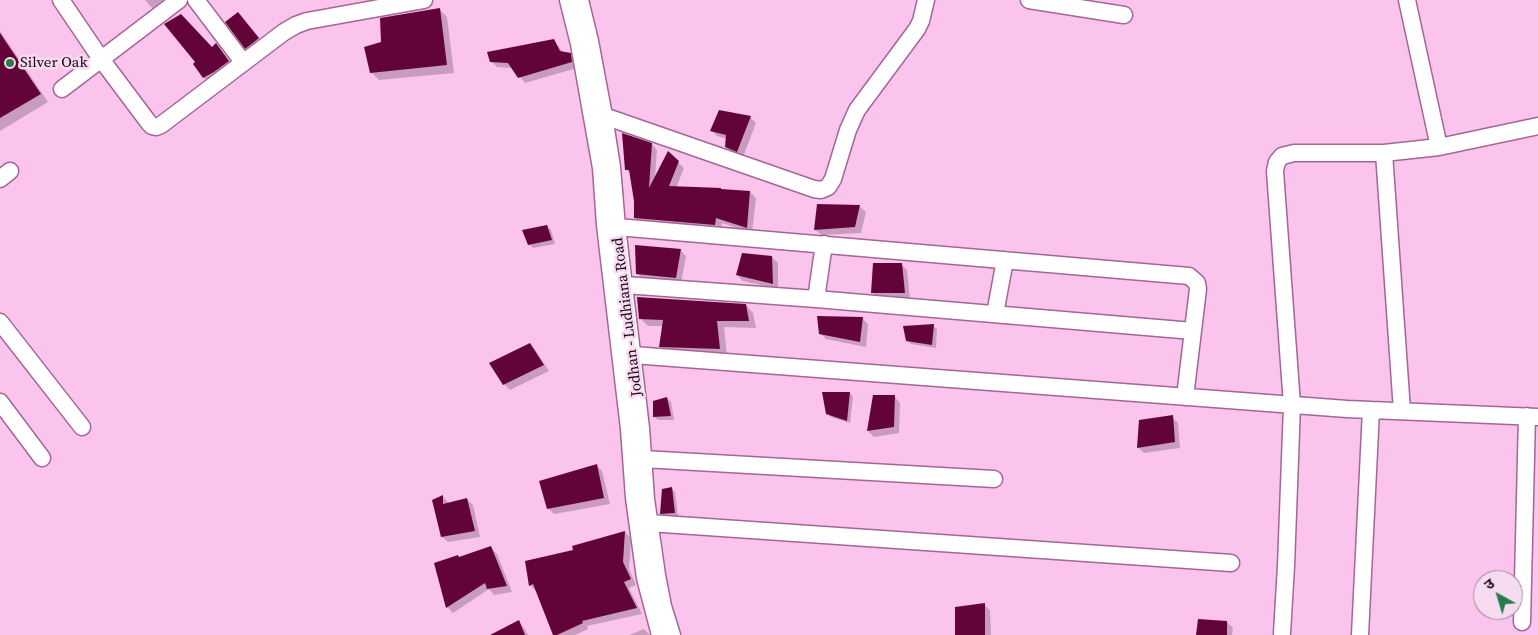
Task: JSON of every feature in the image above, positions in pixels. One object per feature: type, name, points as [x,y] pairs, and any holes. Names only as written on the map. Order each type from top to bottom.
[{"type":"street","points":[[60,0],[149,123],[156,127],[284,32],[308,21],[424,0]]},
{"type":"street","points":[[62,90],[180,0]]},
{"type":"street","points":[[196,0],[243,62]]},
{"type":"street","name":"Jodhan - Ludhiana Road","points":[[568,0],[579,44],[600,168],[629,429],[635,507],[645,578],[660,635]]},
{"type":"street","name":"Jodhan - Ludhiana Road","points":[[580,0],[590,41],[612,167],[649,523],[663,606],[672,635]]},
{"type":"street","points":[[604,116],[821,190],[828,186],[833,179],[848,130],[857,110],[917,29],[926,0]]},
{"type":"street","points":[[1028,0],[1124,15]]},
{"type":"street","points":[[1407,0],[1440,147]]},
{"type":"street","points":[[1282,633],[1292,404],[1275,171],[1277,162],[1282,156],[1294,153],[1384,153],[1440,147],[1538,126]]},
{"type":"street","points":[[1384,153],[1402,411]]},
{"type":"street","points":[[617,227],[1189,276],[1197,283],[1198,289],[1184,397]]},
{"type":"street","points":[[816,299],[824,244]]},
{"type":"street","points":[[995,314],[1005,260]]},
{"type":"street","points":[[625,285],[1193,331]]},
{"type":"street","points":[[0,322],[82,427]]},
{"type":"street","points":[[633,355],[1371,410],[1532,416],[1522,622]]},
{"type":"street","points":[[0,402],[42,458]]},
{"type":"street","points":[[1360,635],[1371,410]]},
{"type":"street","points":[[643,460],[994,479]]},
{"type":"street","points":[[649,523],[1231,563]]},
{"type":"building","points":[[440,8],[447,65],[370,73],[364,47],[381,42],[380,18]]},
{"type":"building","points":[[238,12],[259,38],[245,49],[225,22]]},
{"type":"building","points":[[181,14],[212,47],[216,43],[229,61],[203,78],[193,64],[195,62],[164,24]]},
{"type":"building","name":"Silver Oak","points":[[0,33],[41,94],[0,118]]},
{"type":"building","points":[[554,39],[560,51],[571,53],[572,62],[518,78],[508,63],[490,62],[487,52]]},
{"type":"building","points":[[719,110],[751,116],[737,152],[725,147],[726,135],[710,131]]},
{"type":"building","points":[[622,133],[652,143],[649,188],[668,151],[679,161],[669,186],[750,191],[747,228],[716,218],[715,225],[634,218],[634,201],[629,170],[625,170]]},
{"type":"building","points":[[817,204],[860,205],[855,227],[814,230]]},
{"type":"building","points":[[547,225],[552,240],[528,245],[522,230]]},
{"type":"building","points":[[635,245],[681,249],[676,278],[636,274]]},
{"type":"building","points":[[742,253],[772,256],[773,284],[736,275]]},
{"type":"building","points":[[873,263],[902,263],[905,293],[871,293]]},
{"type":"building","points":[[637,297],[746,304],[749,321],[717,321],[720,349],[659,347],[663,320],[639,319]]},
{"type":"building","points":[[817,316],[863,317],[860,342],[819,334]]},
{"type":"building","points":[[934,324],[932,345],[906,341],[903,326]]},
{"type":"building","points":[[530,343],[544,365],[503,385],[489,363]]},
{"type":"building","points":[[822,392],[850,392],[847,421],[826,414]]},
{"type":"building","points":[[873,395],[895,395],[894,427],[867,431]]},
{"type":"building","points":[[667,397],[671,416],[653,417],[653,401]]},
{"type":"building","points":[[1173,415],[1175,442],[1137,448],[1139,420]]},
{"type":"building","points":[[597,464],[604,498],[547,509],[539,481]]},
{"type":"building","points":[[672,487],[675,513],[660,514],[662,489]]},
{"type":"building","points":[[443,495],[443,504],[467,498],[475,531],[441,537],[432,500]]},
{"type":"building","points":[[625,531],[623,562],[631,579],[624,582],[637,608],[582,621],[583,623],[553,635],[533,584],[529,586],[525,561],[573,550],[572,546]]},
{"type":"building","points":[[491,546],[507,586],[487,589],[485,583],[446,608],[434,563]]},
{"type":"building","points":[[985,603],[985,635],[955,635],[955,607]]},
{"type":"building","points":[[1198,619],[1227,621],[1227,635],[1196,635]]},
{"type":"building","points":[[519,620],[525,635],[490,635]]},
{"type":"place","name":"Silver Oak","points":[[10,63]]}]
